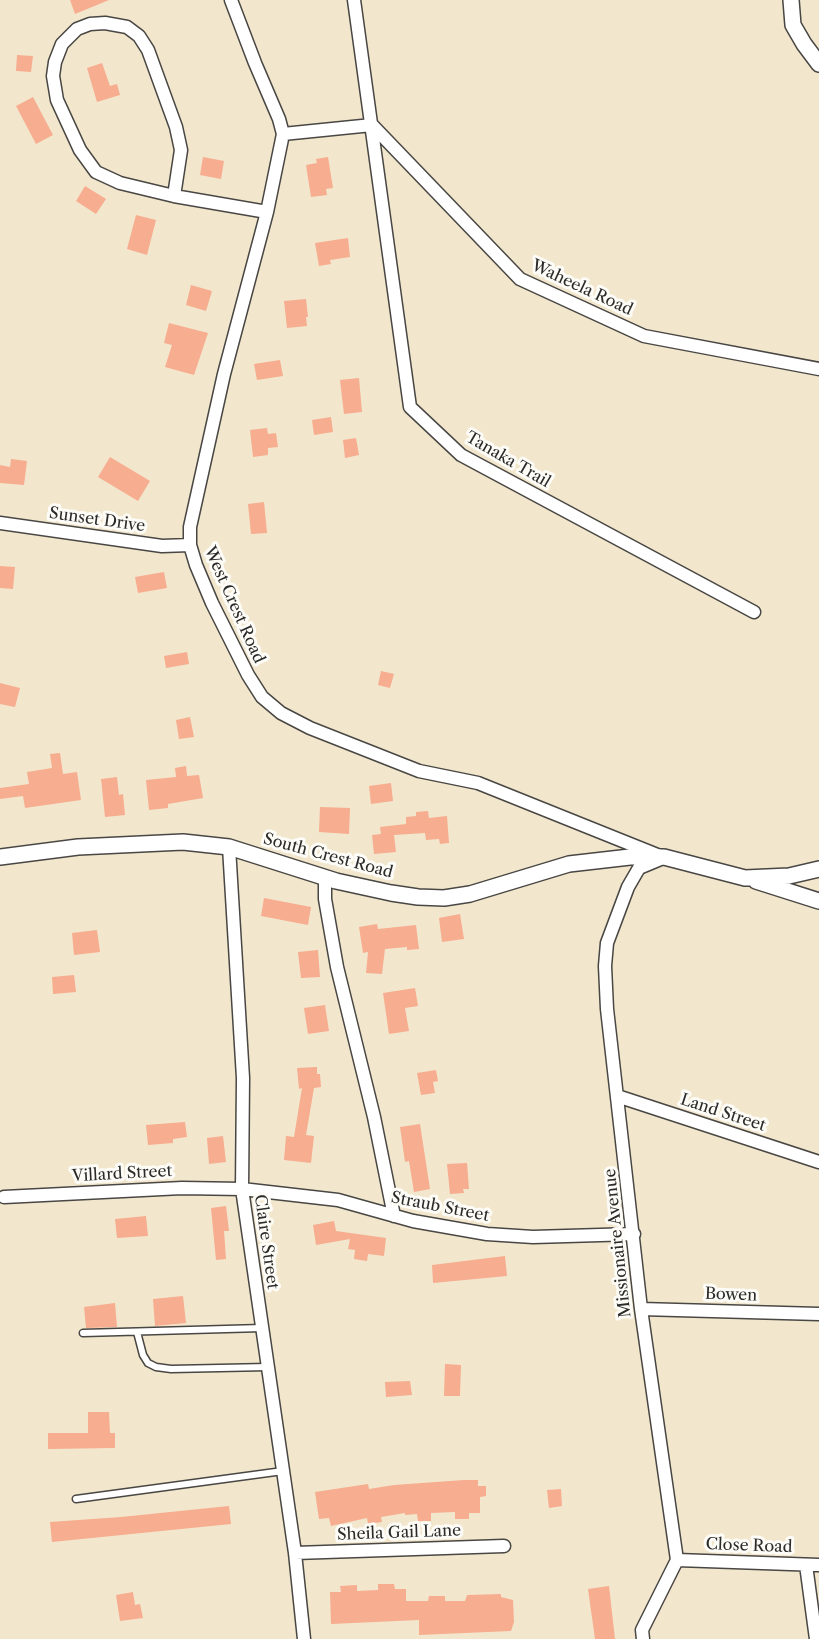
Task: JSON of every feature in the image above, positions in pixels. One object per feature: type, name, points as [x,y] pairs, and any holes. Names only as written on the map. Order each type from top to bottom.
[{"type":"street","name":"West Crest Road","points":[[231,0],[279,118],[282,134],[267,212],[195,501],[190,527],[190,545],[195,565],[248,675],[262,697],[281,713],[310,728],[419,771],[478,783],[664,857]]},
{"type":"street","name":"Tanaka Trail","points":[[354,0],[410,406],[461,454],[754,612]]},
{"type":"street","points":[[791,0],[794,25],[819,64]]},
{"type":"street","points":[[174,196],[179,174],[180,150],[176,127],[148,50],[139,36],[127,27],[105,23],[90,24],[77,29],[62,44],[57,54],[53,76],[57,100],[80,150],[96,172],[120,183],[174,196],[267,212]]},
{"type":"street","points":[[282,134],[372,125]]},
{"type":"street","name":"Waheela Road","points":[[372,125],[520,279],[644,336],[819,369]]},
{"type":"street","name":"Sunset Drive","points":[[0,523],[162,546],[190,545]]},
{"type":"street","name":"South Crest Road","points":[[0,857],[78,847],[183,842],[229,847],[325,877],[391,893],[444,898],[470,894],[569,864],[630,857],[664,857],[745,878],[789,876],[819,869]]},
{"type":"street","name":"Claire Street","points":[[229,847],[243,1078],[242,1189],[295,1553],[304,1639]]},
{"type":"street","name":"Missionaire Avenue","points":[[664,857],[639,868],[628,887],[607,943],[604,966],[641,1309],[677,1560]]},
{"type":"street","points":[[325,877],[325,899],[337,967],[374,1117],[394,1215]]},
{"type":"street","points":[[745,878],[819,901]]},
{"type":"street","name":"Land Street","points":[[617,1096],[819,1162]]},
{"type":"street","name":"Villard Street","points":[[4,1197],[183,1188],[242,1189]]},
{"type":"street","name":"Straub Street","points":[[242,1189],[338,1200],[394,1215],[487,1234],[533,1237],[634,1234]]},
{"type":"street","name":"Bowen","points":[[641,1309],[819,1314]]},
{"type":"street","name":"Sheila Gail Lane","points":[[295,1553],[504,1546]]},
{"type":"street","points":[[643,1639],[642,1630],[677,1560]]},
{"type":"street","name":"Close Road","points":[[677,1560],[819,1565]]},
{"type":"street","points":[[806,1565],[816,1639]]},
{"type":"lane","points":[[82,1333],[262,1328]]},
{"type":"lane","points":[[137,1332],[143,1355],[148,1363],[156,1367],[171,1369],[268,1367]]},
{"type":"lane","points":[[76,1499],[283,1471]]},
{"type":"building","points":[[70,0],[109,0],[75,14]]},
{"type":"building","points":[[17,55],[33,56],[31,72],[16,71]]},
{"type":"building","points":[[102,63],[110,86],[117,84],[120,95],[97,102],[87,68]]},
{"type":"building","points":[[33,97],[53,135],[36,144],[16,106]]},
{"type":"building","points":[[203,157],[224,161],[221,179],[200,175]]},
{"type":"building","points":[[328,157],[333,188],[326,189],[327,195],[311,197],[306,165],[317,163],[316,159]]},
{"type":"building","points":[[85,186],[106,199],[96,214],[76,201]]},
{"type":"building","points":[[136,215],[156,220],[147,255],[127,249]]},
{"type":"building","points":[[348,238],[350,257],[330,260],[331,264],[319,266],[315,243]]},
{"type":"building","points":[[191,285],[212,291],[206,311],[186,305]]},
{"type":"building","points":[[306,299],[307,326],[287,328],[284,301]]},
{"type":"building","points":[[169,323],[208,333],[194,375],[165,367],[172,345],[164,343]]},
{"type":"building","points":[[280,360],[283,376],[257,380],[254,364]]},
{"type":"building","points":[[359,378],[362,412],[344,414],[340,380]]},
{"type":"building","points":[[331,417],[333,432],[314,435],[312,420]]},
{"type":"building","points":[[267,428],[268,434],[276,433],[278,447],[268,448],[268,455],[253,457],[250,430]]},
{"type":"building","points":[[356,438],[359,455],[345,458],[343,440]]},
{"type":"building","points":[[110,457],[150,481],[138,501],[98,477]]},
{"type":"building","points":[[11,459],[27,461],[24,485],[0,483],[0,465],[10,467]]},
{"type":"building","points":[[264,502],[267,533],[251,534],[248,504]]},
{"type":"building","points":[[0,566],[15,567],[13,589],[0,588]]},
{"type":"building","points":[[164,572],[167,588],[138,593],[135,577]]},
{"type":"building","points":[[187,652],[189,664],[166,668],[164,656]]},
{"type":"building","points":[[381,671],[394,674],[390,688],[378,685]]},
{"type":"building","points":[[0,683],[20,688],[15,707],[0,704]]},
{"type":"building","points":[[190,717],[194,737],[179,739],[176,720]]},
{"type":"building","points":[[60,753],[63,774],[77,772],[81,800],[25,808],[23,796],[0,799],[0,788],[29,784],[27,772],[52,768],[50,754]]},
{"type":"building","points":[[186,766],[187,776],[199,775],[203,798],[168,804],[168,808],[149,810],[146,780],[176,777],[175,768]]},
{"type":"building","points":[[117,777],[119,795],[123,794],[125,815],[105,817],[101,779]]},
{"type":"building","points":[[391,783],[393,801],[371,804],[369,786]]},
{"type":"building","points":[[320,807],[350,808],[349,834],[319,832]]},
{"type":"building","points":[[428,811],[429,818],[447,816],[449,843],[440,844],[439,839],[426,840],[425,833],[394,835],[396,852],[374,854],[372,835],[381,834],[380,827],[406,824],[406,817],[416,816],[416,812]]},
{"type":"building","points":[[264,898],[311,907],[308,925],[261,916]]},
{"type":"building","points":[[460,914],[464,939],[442,942],[439,918]]},
{"type":"building","points":[[377,924],[378,929],[416,925],[419,949],[407,950],[407,947],[385,949],[382,974],[366,973],[368,952],[363,953],[359,927]]},
{"type":"building","points":[[97,930],[100,952],[74,955],[72,933]]},
{"type":"building","points":[[318,950],[320,977],[301,978],[298,952]]},
{"type":"building","points":[[74,975],[76,992],[53,994],[52,977]]},
{"type":"building","points":[[415,988],[418,1006],[405,1008],[409,1031],[389,1034],[383,993]]},
{"type":"building","points":[[325,1005],[329,1031],[308,1034],[304,1008]]},
{"type":"building","points":[[317,1067],[321,1087],[314,1088],[306,1135],[314,1136],[311,1163],[284,1160],[286,1136],[294,1137],[302,1088],[299,1089],[297,1068]]},
{"type":"building","points":[[436,1070],[438,1081],[433,1082],[435,1093],[421,1095],[417,1073]]},
{"type":"building","points":[[185,1122],[187,1137],[173,1139],[173,1143],[148,1145],[146,1125]]},
{"type":"building","points":[[420,1124],[430,1189],[414,1192],[409,1161],[405,1162],[400,1127]]},
{"type":"building","points":[[223,1136],[226,1162],[209,1164],[207,1138]]},
{"type":"building","points":[[467,1163],[469,1189],[463,1189],[464,1193],[450,1194],[447,1164]]},
{"type":"building","points":[[226,1206],[229,1231],[224,1231],[226,1259],[216,1260],[211,1208]]},
{"type":"building","points":[[146,1216],[148,1236],[117,1238],[115,1219]]},
{"type":"building","points":[[334,1221],[336,1231],[386,1238],[384,1256],[368,1254],[367,1261],[354,1259],[355,1250],[348,1249],[350,1239],[316,1245],[313,1225]]},
{"type":"building","points":[[505,1256],[507,1276],[433,1283],[432,1265]]},
{"type":"building","points":[[183,1296],[186,1323],[155,1326],[153,1299]]},
{"type":"building","points":[[115,1303],[117,1327],[86,1328],[84,1307]]},
{"type":"building","points":[[445,1364],[461,1365],[460,1396],[444,1396]]},
{"type":"building","points":[[410,1381],[412,1395],[386,1397],[385,1382]]},
{"type":"building","points":[[88,1412],[109,1412],[110,1433],[115,1433],[115,1448],[48,1449],[48,1433],[88,1433]]},
{"type":"building","points":[[478,1480],[478,1486],[486,1486],[486,1496],[480,1497],[480,1513],[469,1513],[469,1519],[455,1519],[455,1512],[431,1513],[431,1521],[418,1521],[417,1514],[405,1515],[405,1513],[381,1517],[382,1522],[368,1524],[367,1518],[331,1526],[329,1518],[319,1519],[315,1492],[368,1484],[369,1489]]},
{"type":"building","points":[[561,1489],[562,1506],[549,1508],[547,1490]]},
{"type":"building","points":[[229,1506],[231,1524],[52,1542],[50,1522]]},
{"type":"building","points":[[378,1584],[394,1584],[395,1589],[406,1589],[406,1601],[428,1601],[429,1596],[445,1596],[445,1601],[465,1601],[467,1595],[501,1594],[501,1597],[513,1600],[514,1622],[511,1631],[419,1635],[419,1620],[331,1624],[330,1592],[341,1592],[340,1586],[357,1585],[357,1591],[378,1590]]},
{"type":"building","points":[[609,1586],[615,1639],[595,1639],[588,1589]]},
{"type":"building","points":[[133,1592],[135,1605],[140,1604],[143,1618],[120,1621],[116,1595]]}]
